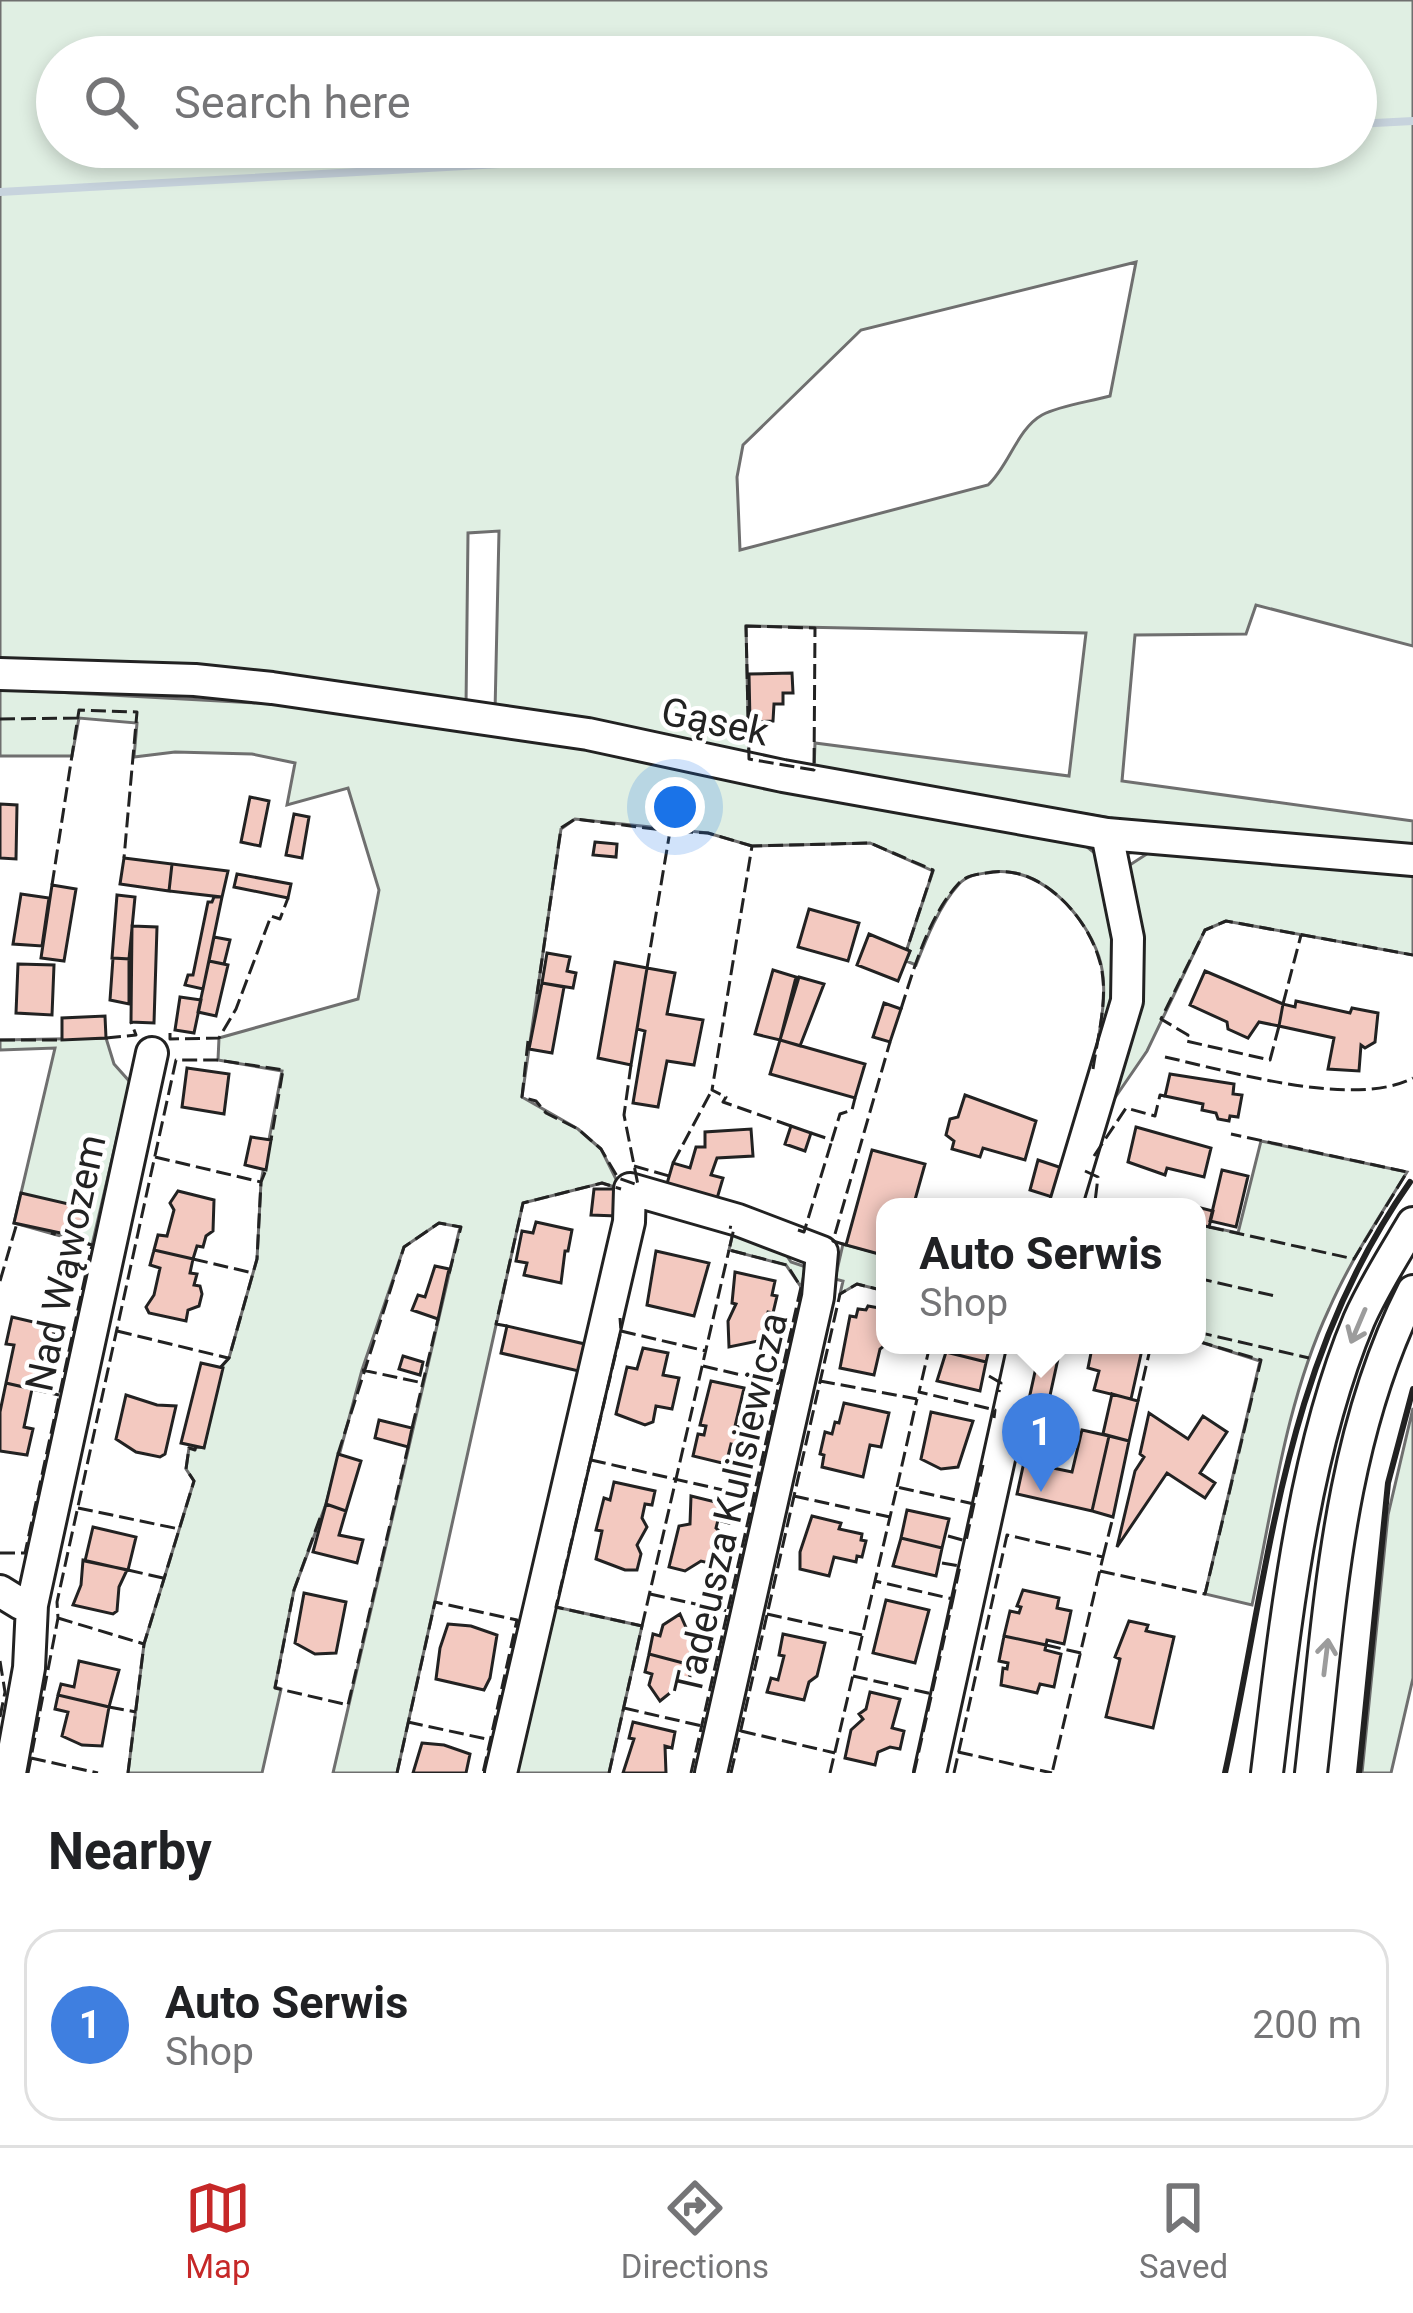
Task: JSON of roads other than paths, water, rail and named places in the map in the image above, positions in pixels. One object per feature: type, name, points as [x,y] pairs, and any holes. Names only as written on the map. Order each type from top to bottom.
[{"type":"street","name":"Gąsek","points":[[0,674],[195,680],[541,726],[783,776],[1106,834],[1413,860]]},
{"type":"street","points":[[1069,1198],[1127,1001],[1126,920],[1106,834]]},
{"type":"street","name":"Nad Wąwozem","points":[[10,1773],[29,1668],[32,1605],[152,1053]]},
{"type":"street","name":"Tadeusza Kulisiewicza","points":[[500,1773],[629,1222],[631,1189],[737,1220],[822,1252],[818,1297],[710,1773]]},
{"type":"street","points":[[1267,1773],[1294,1576],[1326,1416],[1360,1317],[1413,1223]]},
{"type":"street","points":[[1312,1773],[1351,1466],[1365,1405],[1413,1291]]},
{"type":"street","points":[[930,1773],[1022,1354]]},
{"type":"street","points":[[0,1591],[32,1605]]},
{"type":"waterway","points":[[1377,123],[1413,121]]},
{"type":"waterway","points":[[0,192],[429,168]]},
{"type":"place","name":"Auto Serwis","points":[[1041,1492]]}]
